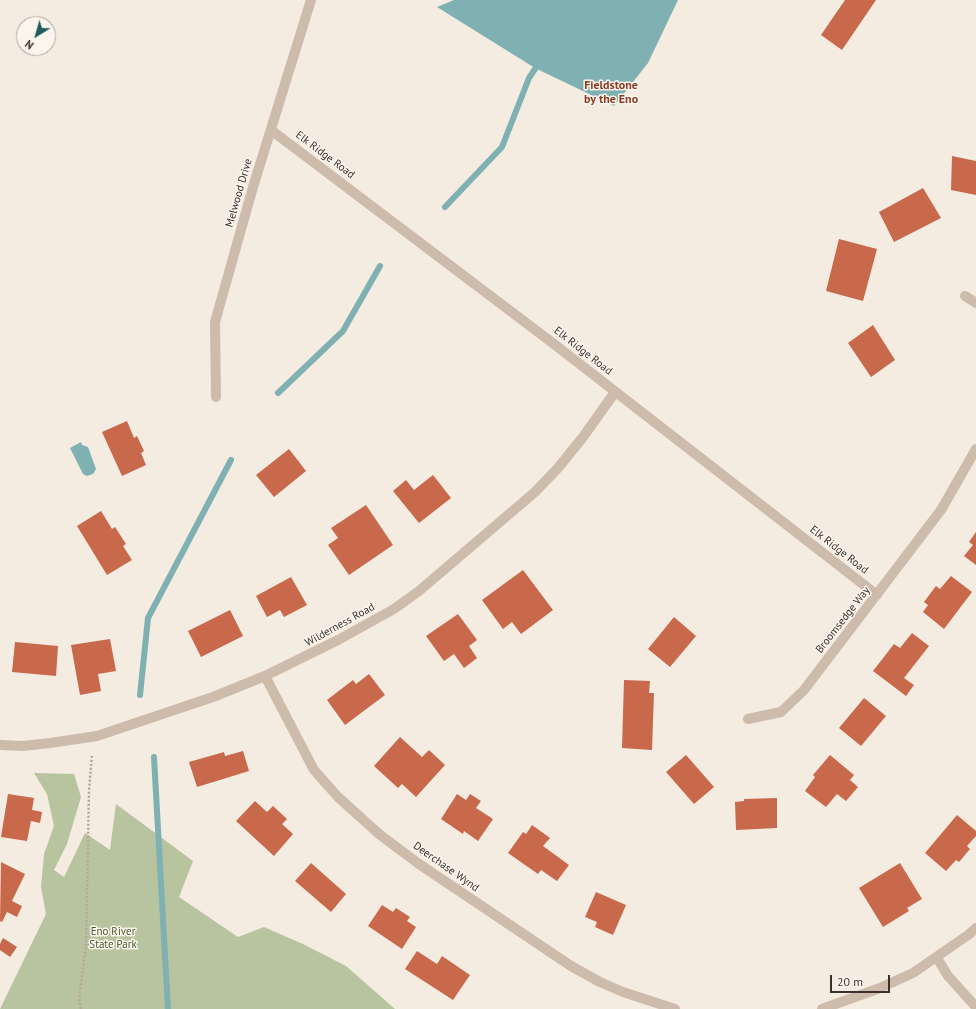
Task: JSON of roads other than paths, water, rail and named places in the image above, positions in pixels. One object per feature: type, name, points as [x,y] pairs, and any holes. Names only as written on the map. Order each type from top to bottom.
[{"type":"street","name":"Melwood Drive","points":[[216,397],[215,322],[253,187],[311,0]]},
{"type":"street","name":"Elk Ridge Road","points":[[271,130],[615,392],[878,595]]},
{"type":"street","points":[[965,296],[976,303]]},
{"type":"street","name":"Wilderness Road","points":[[0,745],[23,746],[97,736],[177,710],[265,676],[338,640],[394,608],[419,592],[535,492],[558,468],[615,392]]},
{"type":"street","name":"Broomsedge Way","points":[[748,719],[781,712],[804,690],[878,595],[941,510],[976,449]]},
{"type":"street","name":"Deerchase Wynd","points":[[265,676],[314,770],[338,797],[379,834],[419,864],[571,966],[600,982],[623,992],[675,1009]]},
{"type":"street","points":[[822,1009],[880,988],[913,973],[968,936],[976,928]]},
{"type":"street","points":[[937,958],[948,976],[976,1007]]},
{"type":"water","points":[[454,0],[678,0],[648,63],[614,106],[535,68],[437,7]]},
{"type":"water","points":[[81,442],[82,445],[88,447],[96,469],[93,474],[87,476],[83,474],[70,448]]},
{"type":"waterway","points":[[445,207],[502,147],[529,78],[539,63]]},
{"type":"waterway","points":[[278,393],[343,331],[380,266]]},
{"type":"waterway","points":[[140,695],[148,618],[231,460]]},
{"type":"waterway","points":[[154,757],[168,1009]]},
{"type":"district","name":"Fieldstone by the Eno","points":[[611,93]]},
{"type":"park label","name":"Eno River State Park","points":[[113,938]]}]
